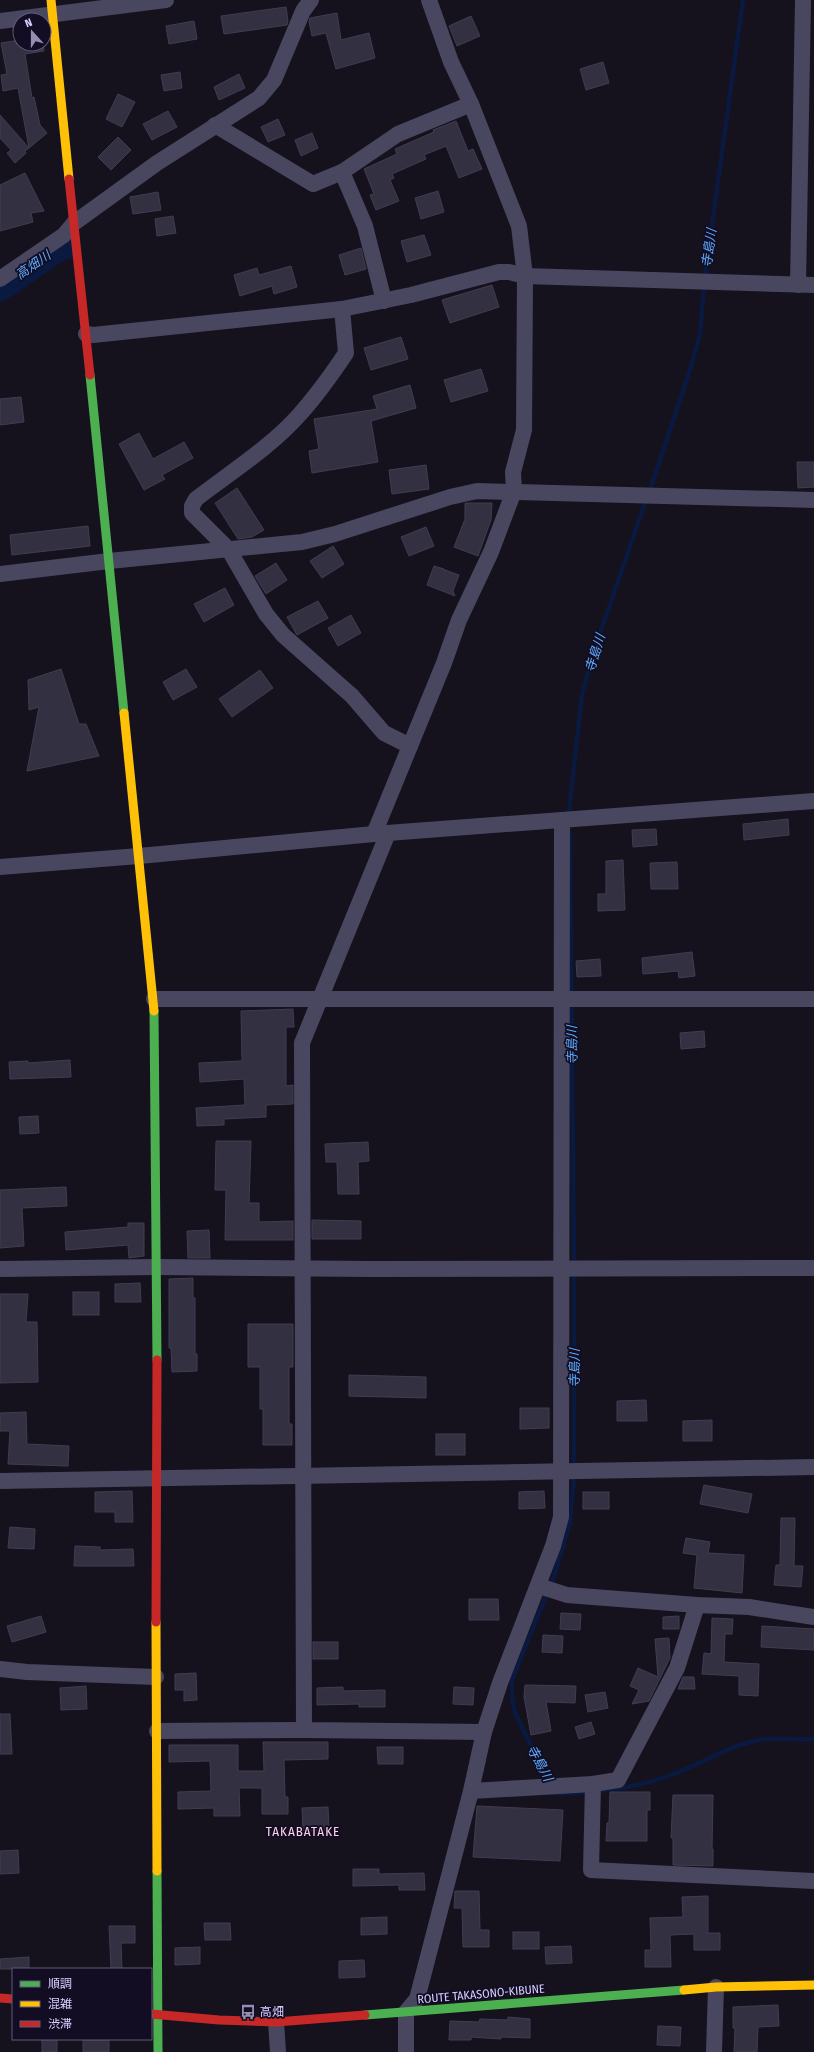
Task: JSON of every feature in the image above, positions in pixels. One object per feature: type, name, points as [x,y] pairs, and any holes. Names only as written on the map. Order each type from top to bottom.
[{"type":"street","points":[[0,21],[52,8],[161,0]]},
{"type":"street","points":[[0,278],[64,235],[74,223],[157,163],[259,98],[274,80],[303,11],[311,0]]},
{"type":"street","points":[[304,1730],[302,1043],[381,834],[410,746],[444,663],[459,620],[491,552],[514,491],[513,472],[524,430],[525,276],[519,226],[471,104],[451,62],[429,0]]},
{"type":"street","points":[[798,285],[803,0]]},
{"type":"street","points":[[52,8],[154,999],[157,1267],[157,1731],[155,2014],[158,2052]]},
{"type":"street","points":[[215,125],[313,184],[342,172],[398,134],[471,104]]},
{"type":"street","points":[[342,172],[366,226],[384,301]]},
{"type":"street","points":[[86,334],[93,335],[342,309],[384,301],[499,272],[508,272],[525,276],[814,286]]},
{"type":"street","points":[[342,309],[346,353],[326,382],[300,415],[279,434],[196,499],[192,506],[192,513],[228,550],[266,614],[283,635],[352,696],[384,733],[410,746]]},
{"type":"street","points":[[0,574],[109,561],[302,542],[335,534],[450,497],[477,491],[814,500]]},
{"type":"street","points":[[0,866],[139,856],[381,834],[814,801]]},
{"type":"street","points":[[406,2052],[406,2012],[417,1999],[471,1791],[484,1732],[500,1683],[545,1588],[561,1517],[562,1267],[568,999],[562,820]]},
{"type":"street","points":[[154,999],[814,999]]},
{"type":"street","points":[[0,1269],[157,1267],[814,1268]]},
{"type":"street","points":[[0,1481],[814,1467]]},
{"type":"street","points":[[545,1588],[567,1595],[697,1605],[749,1607],[814,1617]]},
{"type":"street","points":[[471,1791],[552,1787],[593,1790],[618,1780],[677,1668],[697,1605]]},
{"type":"street","points":[[0,1669],[27,1672],[156,1676]]},
{"type":"street","points":[[157,1731],[304,1730],[484,1732]]},
{"type":"street","points":[[593,1790],[591,1870],[814,1881]]},
{"type":"street","name":"ROUTE TAKASONO-KIBUNE","points":[[155,2014],[219,2020],[276,2022],[716,1987],[814,1985]]},
{"type":"street","points":[[714,2052],[716,1987]]},
{"type":"street","points":[[0,1998],[12,1999]]},
{"type":"street","points":[[276,2022],[278,2052]]},
{"type":"building","points":[[286,7],[288,21],[287,25],[224,34],[221,16]]},
{"type":"building","points":[[337,13],[341,40],[369,33],[375,58],[336,69],[326,33],[312,36],[309,21],[310,18]]},
{"type":"building","points":[[471,16],[480,36],[457,46],[449,26]]},
{"type":"building","points":[[194,21],[197,39],[169,44],[166,26]]},
{"type":"building","points":[[12,41],[12,52],[38,52],[25,54],[32,98],[34,97],[40,125],[47,133],[29,148],[18,88],[3,91],[1,75],[7,74],[1,43]]},
{"type":"building","points":[[603,62],[609,83],[586,90],[580,69]]},
{"type":"building","points":[[180,72],[182,88],[164,91],[161,75]]},
{"type":"building","points":[[239,74],[245,88],[219,100],[214,87]]},
{"type":"building","points":[[118,94],[135,102],[122,127],[106,119]]},
{"type":"building","points":[[168,111],[177,127],[152,140],[143,124]]},
{"type":"building","points":[[0,115],[29,148],[25,151],[26,153],[15,163],[7,153],[11,150],[0,138]]},
{"type":"building","points":[[278,119],[285,135],[268,142],[261,127]]},
{"type":"building","points":[[456,121],[468,151],[473,149],[482,169],[459,178],[446,146],[424,155],[426,159],[392,174],[394,178],[390,180],[399,201],[376,210],[370,195],[374,194],[364,169],[397,154],[395,149],[434,132],[433,130]]},
{"type":"building","points":[[312,133],[318,148],[301,156],[295,140]]},
{"type":"building","points":[[118,137],[131,150],[111,170],[98,157]]},
{"type":"building","points":[[25,173],[44,211],[31,213],[33,222],[0,231],[0,185]]},
{"type":"building","points":[[438,191],[444,212],[421,219],[415,198]]},
{"type":"building","points":[[158,192],[161,210],[133,214],[130,197]]},
{"type":"building","points":[[173,216],[176,233],[157,236],[155,219]]},
{"type":"building","points":[[424,235],[431,255],[407,262],[401,241]]},
{"type":"building","points":[[361,248],[366,269],[345,275],[339,255]]},
{"type":"building","points":[[291,266],[297,287],[274,294],[272,286],[240,296],[234,275],[257,268],[259,275]]},
{"type":"building","points":[[492,285],[499,307],[450,323],[442,300]]},
{"type":"building","points":[[401,337],[408,359],[371,370],[364,348]]},
{"type":"building","points":[[481,369],[488,391],[451,402],[444,380]]},
{"type":"building","points":[[410,385],[416,408],[371,421],[378,462],[312,473],[309,451],[319,449],[314,419],[377,409],[373,396]]},
{"type":"building","points":[[21,397],[24,422],[0,425],[0,399]]},
{"type":"building","points":[[139,433],[153,459],[184,442],[193,458],[162,475],[165,479],[144,490],[119,444]]},
{"type":"building","points":[[797,462],[814,462],[814,487],[798,488]]},
{"type":"building","points":[[426,465],[429,489],[392,494],[389,470]]},
{"type":"building","points":[[237,488],[264,530],[252,537],[238,539],[215,503]]},
{"type":"building","points":[[465,503],[492,503],[491,520],[478,556],[454,547],[465,519]]},
{"type":"building","points":[[88,526],[90,546],[12,555],[10,535]]},
{"type":"building","points":[[426,527],[434,546],[409,556],[401,537]]},
{"type":"building","points":[[333,546],[344,564],[322,578],[310,561]]},
{"type":"building","points":[[276,563],[287,580],[266,594],[255,576]]},
{"type":"building","points":[[434,566],[459,575],[453,591],[455,596],[427,585]]},
{"type":"building","points":[[225,588],[234,605],[204,622],[194,604]]},
{"type":"building","points":[[318,601],[328,618],[297,635],[287,617]]},
{"type":"building","points":[[351,615],[361,633],[338,646],[328,628]]},
{"type":"building","points":[[61,669],[79,724],[86,724],[99,756],[27,771],[39,707],[29,710],[28,680]]},
{"type":"building","points":[[186,669],[197,687],[173,700],[163,682]]},
{"type":"building","points":[[260,670],[273,688],[232,717],[219,699]]},
{"type":"building","points":[[788,819],[789,835],[744,840],[743,824]]},
{"type":"building","points":[[656,829],[657,845],[633,847],[632,830]]},
{"type":"building","points":[[623,860],[625,910],[598,911],[598,894],[606,894],[606,861]]},
{"type":"building","points":[[677,862],[678,889],[651,889],[650,863]]},
{"type":"building","points":[[692,952],[695,976],[679,978],[678,971],[643,974],[642,958]]},
{"type":"building","points":[[600,959],[601,976],[577,977],[576,961]]},
{"type":"building","points":[[293,1009],[294,1027],[286,1027],[286,1086],[293,1085],[293,1104],[266,1105],[266,1117],[224,1119],[224,1125],[197,1126],[196,1108],[245,1105],[244,1079],[200,1082],[199,1063],[242,1061],[241,1011]]},
{"type":"building","points":[[704,1031],[705,1047],[681,1049],[680,1033]]},
{"type":"building","points":[[70,1060],[71,1077],[10,1079],[9,1062],[28,1061],[28,1063]]},
{"type":"building","points":[[38,1116],[39,1133],[20,1134],[19,1117]]},
{"type":"building","points":[[216,1141],[251,1141],[249,1203],[259,1203],[259,1222],[293,1221],[293,1240],[225,1240],[226,1190],[215,1190]]},
{"type":"building","points":[[368,1142],[369,1161],[358,1162],[359,1194],[338,1194],[337,1162],[326,1162],[325,1144]]},
{"type":"building","points":[[66,1187],[67,1206],[22,1208],[24,1246],[0,1248],[0,1190]]},
{"type":"building","points":[[312,1220],[361,1221],[361,1239],[312,1239]]},
{"type":"building","points":[[128,1223],[144,1223],[144,1256],[129,1258],[128,1245],[66,1250],[65,1232],[128,1227]]},
{"type":"building","points":[[209,1230],[210,1258],[188,1258],[187,1231]]},
{"type":"building","points":[[193,1278],[193,1298],[195,1298],[195,1354],[197,1354],[197,1371],[172,1372],[171,1348],[169,1348],[169,1279]]},
{"type":"building","points":[[140,1283],[141,1302],[115,1302],[115,1284]]},
{"type":"building","points":[[73,1292],[99,1292],[99,1315],[73,1315]]},
{"type":"building","points":[[0,1294],[28,1294],[26,1322],[37,1322],[38,1382],[0,1383]]},
{"type":"building","points":[[248,1324],[293,1324],[293,1367],[289,1367],[289,1424],[292,1424],[292,1445],[263,1445],[263,1409],[260,1409],[260,1367],[248,1367]]},
{"type":"building","points":[[349,1375],[426,1377],[426,1398],[349,1396]]},
{"type":"building","points":[[646,1400],[647,1421],[617,1421],[617,1401]]},
{"type":"building","points":[[520,1408],[549,1408],[549,1428],[520,1429]]},
{"type":"building","points":[[26,1412],[27,1444],[69,1446],[68,1466],[8,1464],[10,1431],[0,1431],[0,1413]]},
{"type":"building","points":[[712,1420],[712,1441],[683,1441],[683,1421]]},
{"type":"building","points":[[436,1434],[465,1434],[465,1455],[436,1455]]},
{"type":"building","points":[[704,1485],[752,1494],[748,1513],[700,1504]]},
{"type":"building","points":[[132,1491],[133,1522],[115,1522],[115,1512],[95,1512],[95,1492]]},
{"type":"building","points":[[544,1491],[545,1508],[519,1509],[519,1492]]},
{"type":"building","points":[[583,1492],[609,1492],[609,1509],[583,1509]]},
{"type":"building","points":[[781,1518],[795,1518],[794,1566],[803,1566],[801,1587],[774,1585],[776,1565],[780,1565]]},
{"type":"building","points":[[10,1527],[35,1529],[34,1549],[8,1548]]},
{"type":"building","points":[[686,1538],[710,1542],[708,1553],[744,1555],[742,1593],[694,1588],[697,1555],[683,1553]]},
{"type":"building","points":[[75,1546],[100,1547],[100,1550],[133,1549],[134,1566],[74,1566]]},
{"type":"building","points":[[469,1599],[498,1599],[499,1620],[469,1620]]},
{"type":"building","points":[[561,1613],[581,1614],[580,1630],[560,1629]]},
{"type":"building","points":[[41,1616],[46,1632],[12,1642],[7,1626]]},
{"type":"building","points":[[679,1616],[679,1629],[663,1629],[663,1617]]},
{"type":"building","points":[[712,1618],[733,1619],[732,1634],[725,1634],[724,1662],[759,1664],[758,1696],[739,1695],[739,1676],[702,1674],[704,1653],[711,1654]]},
{"type":"building","points":[[762,1626],[814,1629],[814,1650],[761,1647]]},
{"type":"building","points":[[543,1635],[563,1636],[562,1653],[542,1652]]},
{"type":"building","points":[[669,1638],[670,1658],[649,1701],[632,1704],[639,1690],[630,1686],[638,1668],[658,1677],[655,1639]]},
{"type":"building","points":[[313,1642],[338,1642],[338,1659],[313,1659]]},
{"type":"building","points":[[196,1673],[197,1700],[184,1701],[184,1690],[175,1690],[175,1674]]},
{"type":"building","points":[[683,1677],[694,1677],[695,1689],[678,1689]]},
{"type":"building","points":[[525,1685],[576,1686],[575,1703],[546,1702],[551,1731],[531,1735],[524,1697]]},
{"type":"building","points":[[86,1686],[87,1709],[61,1710],[60,1688]]},
{"type":"building","points":[[343,1687],[343,1691],[385,1690],[385,1707],[359,1707],[359,1704],[317,1705],[317,1688]]},
{"type":"building","points":[[454,1687],[474,1688],[473,1705],[453,1704]]},
{"type":"building","points":[[605,1692],[608,1708],[588,1712],[585,1695]]},
{"type":"building","points":[[0,1714],[10,1714],[12,1754],[0,1754]]},
{"type":"building","points":[[591,1722],[595,1734],[579,1739],[575,1727]]},
{"type":"building","points":[[263,1742],[328,1742],[328,1759],[284,1760],[285,1797],[288,1797],[288,1814],[262,1814],[262,1788],[239,1788],[240,1816],[214,1816],[214,1808],[178,1809],[178,1792],[211,1791],[210,1761],[169,1762],[169,1745],[238,1745],[238,1771],[264,1771]]},
{"type":"building","points":[[377,1747],[403,1747],[403,1764],[378,1764]]},
{"type":"building","points":[[610,1792],[650,1792],[650,1810],[647,1810],[647,1841],[606,1841],[607,1823],[609,1823]]},
{"type":"building","points":[[673,1795],[713,1795],[713,1866],[673,1865],[673,1838],[671,1838]]},
{"type":"building","points":[[477,1806],[563,1810],[560,1861],[473,1857]]},
{"type":"building","points":[[328,1807],[329,1830],[303,1831],[302,1808]]},
{"type":"building","points":[[18,1850],[19,1873],[0,1874],[0,1851]]},
{"type":"building","points":[[353,1869],[379,1869],[379,1874],[424,1873],[425,1890],[399,1890],[399,1885],[353,1886]]},
{"type":"building","points":[[455,1891],[479,1891],[480,1930],[489,1930],[489,1947],[463,1947],[462,1908],[454,1908]]},
{"type":"building","points":[[708,1896],[708,1933],[720,1933],[720,1950],[694,1950],[694,1934],[670,1935],[671,1967],[645,1967],[645,1950],[651,1950],[650,1918],[683,1917],[682,1897]]},
{"type":"building","points":[[387,1917],[387,1934],[361,1935],[361,1918]]},
{"type":"building","points":[[204,1923],[230,1923],[231,1940],[205,1940]]},
{"type":"building","points":[[109,1926],[135,1926],[135,1943],[121,1943],[122,1968],[111,1968]]},
{"type":"building","points":[[513,1932],[539,1932],[539,1949],[513,1949]]},
{"type":"building","points":[[571,1946],[572,1963],[546,1964],[545,1947]]},
{"type":"building","points":[[200,1947],[200,1964],[175,1965],[175,1948]]},
{"type":"building","points":[[29,1957],[29,1968],[0,1969],[0,1959]]},
{"type":"building","points":[[364,1960],[365,1977],[339,1978],[339,1961]]},
{"type":"building","points":[[778,2005],[779,2026],[758,2027],[757,2052],[734,2052],[735,2028],[733,2028],[733,2007]]},
{"type":"building","points":[[508,2017],[530,2019],[530,2038],[501,2037],[501,2039],[471,2037],[471,2040],[449,2040],[450,2021],[479,2022],[480,2019],[508,2020]]},
{"type":"building","points":[[658,2026],[681,2027],[680,2046],[657,2045]]},
{"type":"building","points":[[42,2040],[57,2040],[57,2052],[42,2052]]},
{"type":"building","points":[[83,2040],[109,2040],[109,2052],[83,2052]]},
{"type":"waterway","name":"寺島川","points":[[650,490],[690,370],[700,334],[705,276],[743,0]]},
{"type":"waterway","name":"高畑川","points":[[0,288],[60,247],[66,246]]},
{"type":"waterway","name":"寺島川","points":[[569,811],[582,694],[596,645],[646,500]]},
{"type":"waterway","name":"寺島川","points":[[570,833],[574,1261]]},
{"type":"waterway","name":"寺島川","points":[[574,1273],[574,1462]]},
{"type":"waterway","name":"寺島川","points":[[549,1782],[515,1713],[512,1697],[512,1680],[554,1576],[570,1523],[574,1479]]},
{"type":"waterway","name":"寺島川","points":[[555,1790],[559,1794],[601,1791],[628,1787],[669,1776],[724,1751],[747,1743],[772,1739],[814,1739]]},
{"type":"traffic: fast","points":[[90,375],[124,713]]},
{"type":"traffic: fast","points":[[154,1011],[157,1360]]},
{"type":"traffic: fast","points":[[157,1871],[158,2052]]},
{"type":"traffic: fast","points":[[365,2015],[684,1990]]},
{"type":"traffic: slow","points":[[51,0],[69,179]]},
{"type":"traffic: slow","points":[[124,713],[154,1011]]},
{"type":"traffic: slow","points":[[156,1622],[157,1871]]},
{"type":"traffic: slow","points":[[684,1990],[716,1987],[814,1985]]},
{"type":"traffic: jam","points":[[69,179],[90,375]]},
{"type":"traffic: jam","points":[[156,1622],[157,1360]]},
{"type":"traffic: jam","points":[[0,1998],[12,1999]]},
{"type":"traffic: jam","points":[[152,2014],[219,2020],[276,2022],[365,2015]]},
{"type":"place","name":"高畑","points":[[248,2012]]},
{"type":"district","name":"TAKABATAKE","points":[[303,1831]]}]
